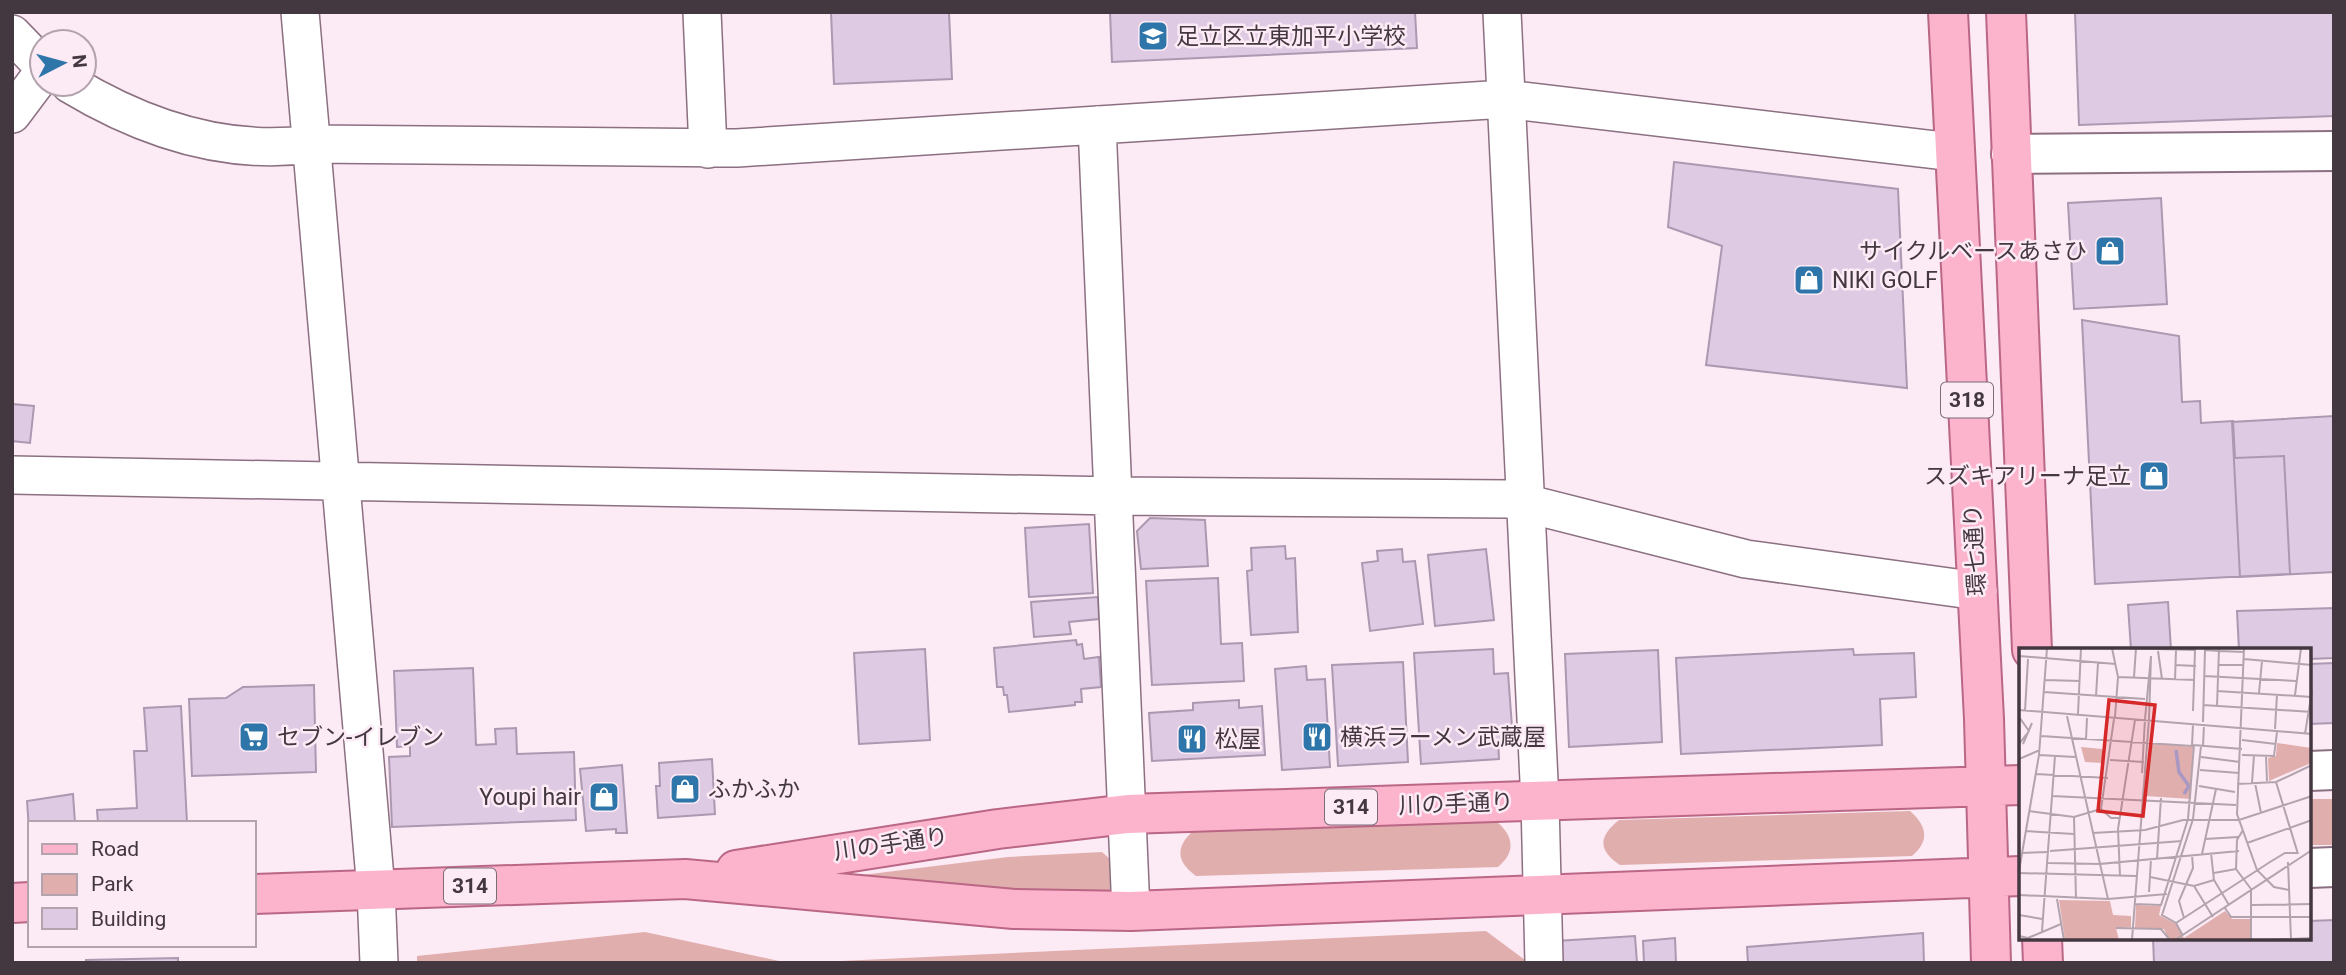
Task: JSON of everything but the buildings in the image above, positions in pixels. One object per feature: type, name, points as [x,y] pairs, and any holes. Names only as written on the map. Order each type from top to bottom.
[{"type":"main road","name":"環七通り","points":[[1948,12],[1953,152],[1978,591],[2003,786],[2005,877],[1991,963]]},
{"type":"main road","name":"318","points":[[2006,12],[2032,648]]},
{"type":"main road","name":"川の手通り","points":[[685,879],[832,853],[1128,814],[2003,786]]},
{"type":"main road","name":"川の手通り","points":[[256,894],[685,879],[1014,909],[1131,911],[2005,877]]},
{"type":"main road","points":[[2042,940],[2043,963]]},
{"type":"street","points":[[300,12],[376,890],[379,963]]},
{"type":"street","points":[[702,12],[708,149]]},
{"type":"street","points":[[1502,12],[1504,99],[1540,802],[1545,963]]},
{"type":"street","points":[[12,34],[28,51]]},
{"type":"street","points":[[12,114],[28,93]]},
{"type":"street","points":[[93,98],[170,133],[213,142],[279,148],[311,144],[708,149],[1504,99],[1953,152]]},
{"type":"street","points":[[1097,125],[1131,911]]},
{"type":"street","points":[[2011,154],[2334,151]]},
{"type":"street","points":[[12,475],[1115,496],[1509,499],[1746,559],[1978,591]]},
{"type":"street","points":[[2311,771],[2334,770]]},
{"type":"street","points":[[2311,868],[2334,867]]},
{"type":"green space","points":[[2311,799],[2334,799],[2334,845],[2311,845]]},
{"type":"green space","points":[[1910,811],[1920,822],[1924,834],[1922,845],[1912,856],[1620,865],[1604,849],[1603,843],[1607,832],[1619,820]]},
{"type":"green space","points":[[1496,821],[1506,832],[1511,844],[1508,856],[1498,867],[1196,876],[1184,865],[1180,853],[1184,842],[1194,830]]},
{"type":"green space","points":[[1102,852],[1112,861],[1113,889],[1103,898],[830,879],[1008,857]]},
{"type":"green space","points":[[1486,931],[1529,963],[797,963]]},
{"type":"green space","points":[[645,932],[788,963],[417,963],[417,956]]},
{"type":"place","name":"足立区立東加平小学校","points":[[1153,36]]},
{"type":"place","name":"サイクルベースあさひ","points":[[2110,251]]},
{"type":"place","name":"NIKI GOLF","points":[[1809,280]]},
{"type":"place","name":"スズキアリーナ足立","points":[[2154,476]]},
{"type":"place","name":"セブン-イレブン","points":[[254,737]]},
{"type":"place","name":"横浜ラーメン武蔵屋","points":[[1317,737]]},
{"type":"place","name":"松屋","points":[[1192,739]]},
{"type":"place","name":"ふかふか","points":[[685,789]]},
{"type":"place","name":"Youpi hair","points":[[604,797]]}]
